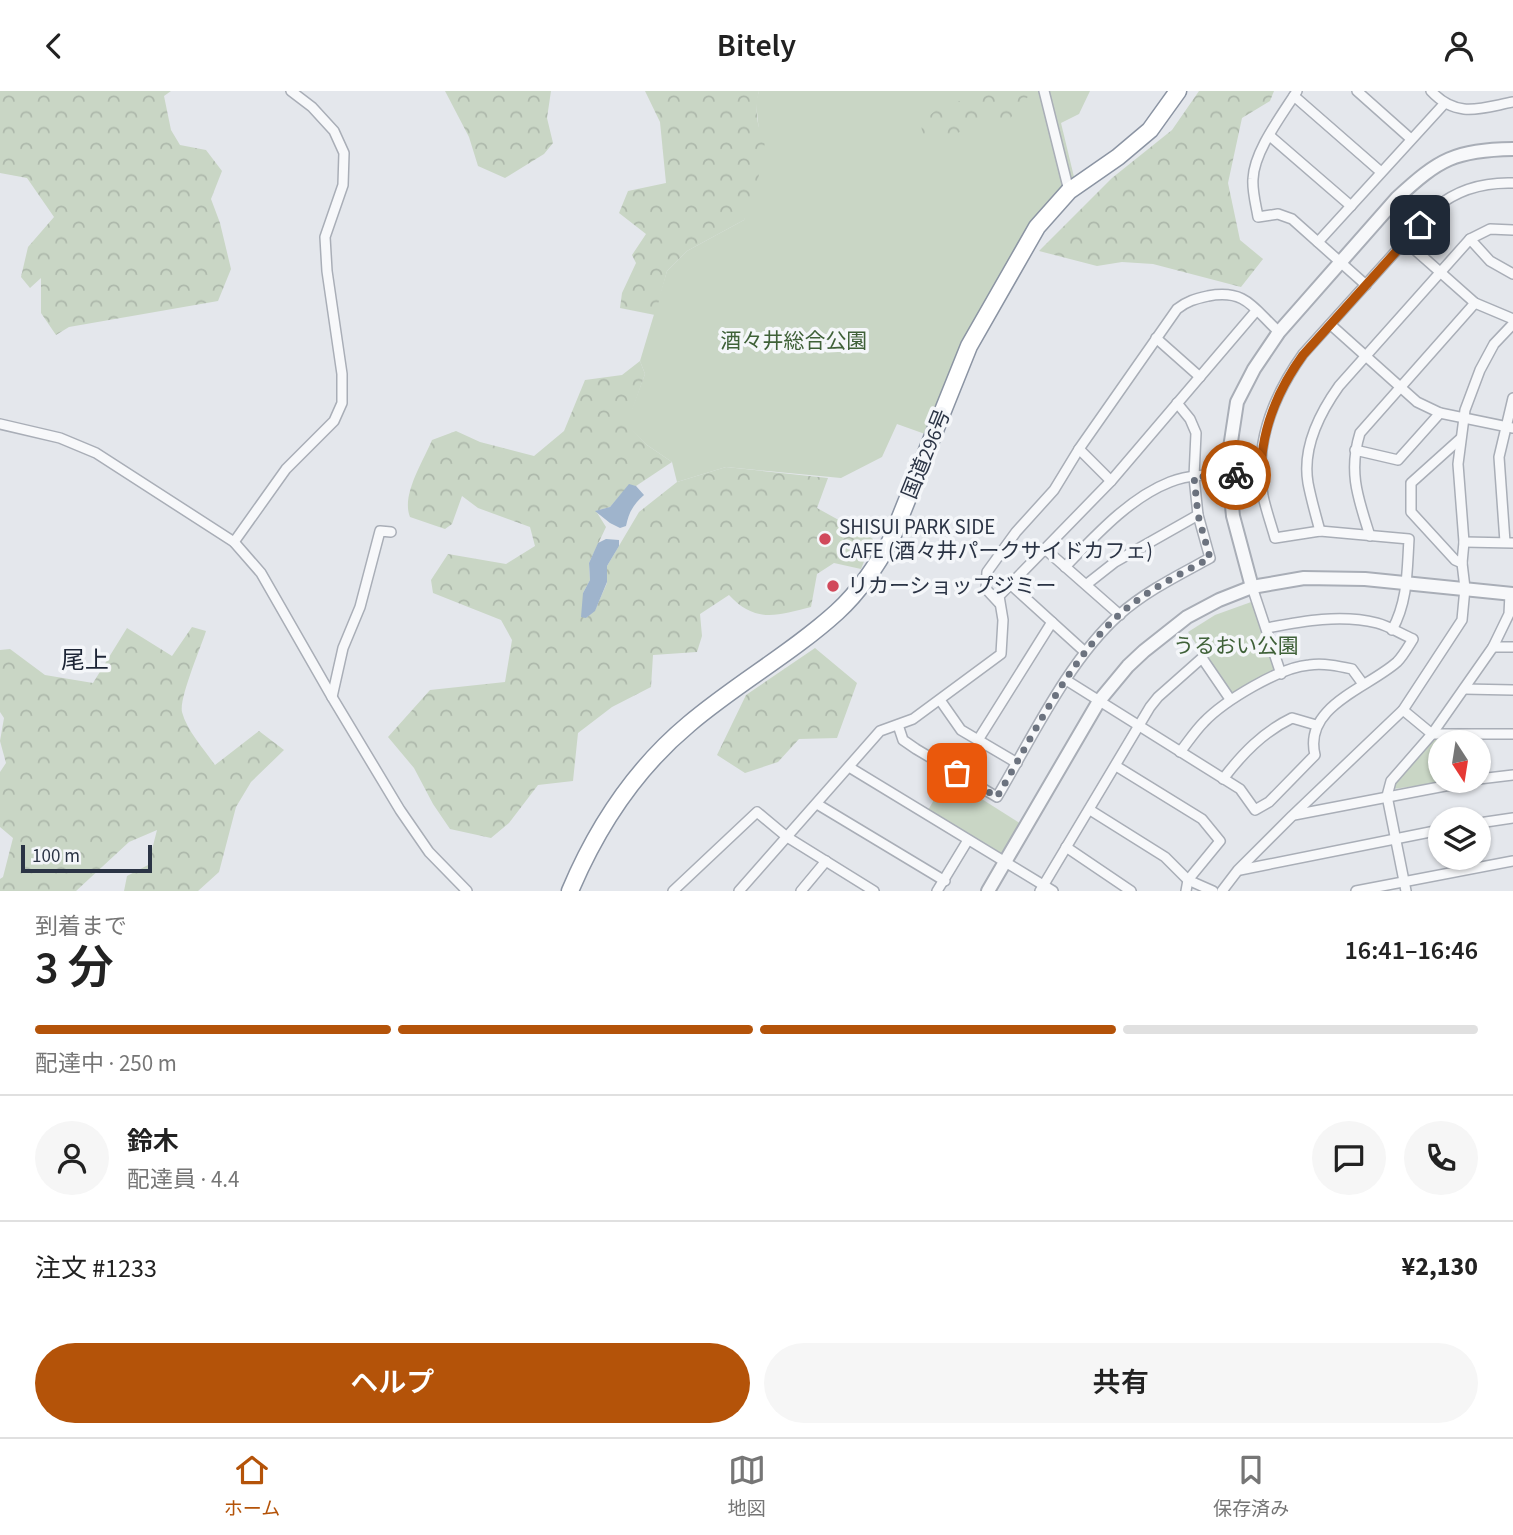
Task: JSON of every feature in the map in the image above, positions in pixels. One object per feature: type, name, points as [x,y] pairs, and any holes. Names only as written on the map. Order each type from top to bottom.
[{"type":"highway","name":"国道296号","points":[[570,891],[610,812],[657,753],[689,723],[837,612],[876,567],[891,540],[969,346],[1037,227],[1069,191],[1118,157],[1150,130],[1178,91]]},
{"type":"street","points":[[234,542],[286,468],[334,421],[342,403],[342,374],[327,271],[325,237],[343,185],[344,153],[334,131],[312,107],[291,91]]},
{"type":"street","points":[[1044,91],[1069,191]]},
{"type":"street","points":[[1357,91],[1410,139]]},
{"type":"street","points":[[1431,91],[1444,104],[1471,111],[1513,101]]},
{"type":"street","points":[[1366,285],[1284,214],[1258,217],[1252,180],[1260,152],[1295,93],[1381,172]]},
{"type":"street","points":[[1318,242],[1444,104]]},
{"type":"street","points":[[1270,136],[1351,206]]},
{"type":"street","points":[[1281,674],[1252,587],[1233,516],[1229,476],[1237,402],[1254,369],[1279,332],[1397,198],[1433,167],[1454,156],[1475,150],[1513,149]]},
{"type":"street","points":[[1392,630],[1400,615],[1407,583],[1409,540],[1320,531],[1275,538],[1263,496],[1261,452],[1275,400],[1286,377],[1303,355],[1447,198],[1479,185],[1513,183]]},
{"type":"street","points":[[1320,531],[1308,482],[1308,461],[1314,431],[1327,402],[1470,239],[1490,229],[1513,230]]},
{"type":"street","points":[[1470,239],[1490,261],[1513,274]]},
{"type":"street","points":[[1405,241],[1475,303],[1513,319]]},
{"type":"street","points":[[1001,604],[986,589],[987,572],[1016,532],[1054,490],[1079,449],[1177,309],[1189,300],[1227,293],[1240,296],[1279,332]]},
{"type":"street","points":[[1370,536],[1354,485],[1355,450],[1360,433],[1475,303]]},
{"type":"street","points":[[739,891],[880,731],[913,719],[1001,654],[1003,620],[999,596],[1111,481],[1256,311]]},
{"type":"street","points":[[1222,891],[1238,870],[1292,816],[1403,710],[1462,620],[1465,588],[1458,464],[1460,439],[1464,417],[1480,370],[1494,344],[1513,324]]},
{"type":"street","points":[[1331,325],[1417,402],[1440,412],[1509,427]]},
{"type":"street","points":[[1156,338],[1200,377]]},
{"type":"street","points":[[1464,542],[1509,543],[1499,457],[1509,427],[1513,398]]},
{"type":"street","points":[[898,725],[903,740],[997,797],[1085,652],[1119,615],[1161,585],[1210,558],[1198,515],[1194,477],[1196,433],[1190,419],[1177,403]]},
{"type":"street","points":[[1355,450],[1398,460],[1440,412]]},
{"type":"street","points":[[0,424],[60,438],[96,453],[234,542],[261,573],[400,810],[429,852],[467,891]]},
{"type":"street","points":[[1460,439],[1410,482],[1411,512],[1455,560],[1462,562]]},
{"type":"street","points":[[1079,449],[1111,481]]},
{"type":"street","points":[[1065,567],[1093,538],[1141,498],[1171,481],[1194,477],[1261,474]]},
{"type":"street","points":[[1087,584],[1115,562],[1198,515]]},
{"type":"street","points":[[332,697],[343,647],[360,607],[380,531],[391,532]]},
{"type":"street","points":[[1045,549],[1119,615]]},
{"type":"street","points":[[988,891],[1099,701],[1128,666],[1171,629],[1219,600],[1252,587],[1318,577],[1511,594],[1509,614],[1493,647],[1435,730]]},
{"type":"street","points":[[1010,584],[1085,652]]},
{"type":"street","points":[[1066,680],[1240,789],[1255,810],[1269,801],[1315,755],[1312,742],[1316,725],[1336,704],[1398,661],[1413,639],[1378,624],[1347,620],[1307,620],[1267,628]]},
{"type":"street","points":[[978,740],[1052,622]]},
{"type":"street","points":[[1493,647],[1513,647]]},
{"type":"street","points":[[1042,888],[1158,697],[1202,658],[1230,699]]},
{"type":"street","points":[[1180,751],[1203,722],[1230,699],[1306,664],[1352,669],[1363,684]]},
{"type":"street","points":[[1464,689],[1513,690]]},
{"type":"street","points":[[940,700],[961,730],[1017,763]]},
{"type":"street","points":[[1403,710],[1428,731]]},
{"type":"street","points":[[1223,779],[1240,757],[1273,727],[1292,718],[1316,725]]},
{"type":"street","points":[[1491,734],[1513,734]]},
{"type":"street","points":[[1405,886],[1387,796],[1391,781],[1428,739]]},
{"type":"street","points":[[1116,766],[1202,819],[1220,841],[1188,880],[1186,891]]},
{"type":"street","points":[[849,767],[1042,888],[1053,891]]},
{"type":"street","points":[[1491,778],[1513,775]]},
{"type":"street","points":[[1292,816],[1428,789]]},
{"type":"street","points":[[817,804],[945,881]]},
{"type":"street","points":[[1090,810],[1165,856],[1188,880],[1213,891]]},
{"type":"street","points":[[673,891],[757,812],[787,837],[874,891]]},
{"type":"street","points":[[1491,821],[1513,818]]},
{"type":"street","points":[[1238,870],[1428,832]]},
{"type":"street","points":[[937,891],[968,840]]},
{"type":"street","points":[[1066,847],[1131,891]]},
{"type":"street","points":[[1356,891],[1405,886],[1513,861]]},
{"type":"street","points":[[801,891],[826,862]]},
{"type":"green space","points":[[0,91],[171,91],[164,96],[171,130],[180,145],[206,150],[222,171],[211,199],[231,269],[218,301],[69,327],[56,335],[41,313],[41,278],[30,288],[21,277],[28,247],[54,217],[27,178],[0,173]]},
{"type":"green space","points":[[445,91],[551,91],[547,118],[553,143],[544,154],[505,178],[478,166],[469,137]]},
{"type":"green space","points":[[645,91],[759,91],[757,117],[765,142],[755,196],[744,220],[687,251],[667,271],[655,315],[620,308],[622,293],[636,263],[632,255],[646,234],[619,213],[628,191],[666,183],[660,122]]},
{"type":"green space","name":"酒々井総合公園","points":[[759,91],[1090,91],[1079,114],[1061,123],[1074,177],[1044,212],[979,315],[925,434],[897,424],[882,457],[841,478],[726,467],[677,482],[672,462],[647,445],[626,425],[645,374],[640,361],[667,271],[687,251],[744,220],[759,132],[756,102]]},
{"type":"green space","points":[[964,91],[1031,91],[1006,126],[985,117],[948,137],[923,140],[921,123],[936,110],[965,99]]},
{"type":"green space","points":[[1199,91],[1274,91],[1270,101],[1242,118],[1228,183],[1240,240],[1263,259],[1241,287],[1153,264],[1122,262],[1097,266],[1039,251],[1112,178],[1172,130]]},
{"type":"green space","points":[[640,361],[645,374],[627,425],[647,445],[672,462],[636,486],[629,485],[610,507],[596,511],[606,527],[589,563],[590,580],[583,593],[586,618],[595,610],[607,583],[607,566],[639,512],[677,482],[726,467],[828,478],[817,508],[873,539],[861,569],[834,563],[817,574],[811,607],[777,615],[748,610],[729,595],[700,614],[702,636],[697,652],[653,655],[651,687],[612,707],[578,733],[573,781],[538,785],[509,823],[491,838],[450,829],[414,768],[388,737],[430,690],[505,682],[512,640],[501,620],[433,593],[431,580],[448,554],[506,564],[535,546],[530,527],[478,508],[462,496],[452,524],[445,529],[410,517],[408,499],[414,479],[432,440],[456,431],[480,442],[534,456],[564,431],[585,380],[622,375]]},
{"type":"green space","name":"うるおい公園","points":[[1254,601],[1278,672],[1230,696],[1188,632],[1215,615]]},
{"type":"green space","points":[[192,627],[206,631],[187,684],[182,712],[192,733],[215,765],[259,731],[284,750],[251,782],[236,807],[219,872],[198,891],[124,891],[127,876],[148,865],[157,830],[129,842],[76,891],[0,891],[0,879],[3,877],[13,838],[0,827],[0,772],[6,763],[0,741],[4,718],[0,712],[0,650],[10,649],[45,675],[93,683],[127,628],[172,656]]},
{"type":"green space","points":[[815,648],[857,683],[837,738],[799,739],[778,762],[745,773],[717,755],[746,695]]},
{"type":"green space","points":[[1428,741],[1428,784],[1393,789],[1392,782]]},
{"type":"green space","points":[[947,777],[1021,824],[1003,859],[927,812]]},
{"type":"water","points":[[629,484],[636,486],[644,495],[632,509],[626,526],[620,528],[595,511],[610,507]]},
{"type":"water","points":[[606,539],[619,540],[619,546],[607,566],[607,582],[595,611],[586,618],[581,617],[583,593],[590,580],[589,563],[598,543]]},
{"type":"way so far","points":[[957,773],[997,797],[1087,649],[1119,615],[1161,585],[1210,558],[1198,515],[1194,477],[1236,475]]},
{"type":"place","name":"SHISUI PARK SIDE CAFE (酒々井パークサイドカフェ)","points":[[825,539]]},
{"type":"place","name":"リカーショップジミー","points":[[833,586]]},
{"type":"district","name":"尾上","points":[[85,660]]},
{"type":"route","points":[[1236,475],[1261,474],[1265,431],[1286,377],[1420,225]]}]
